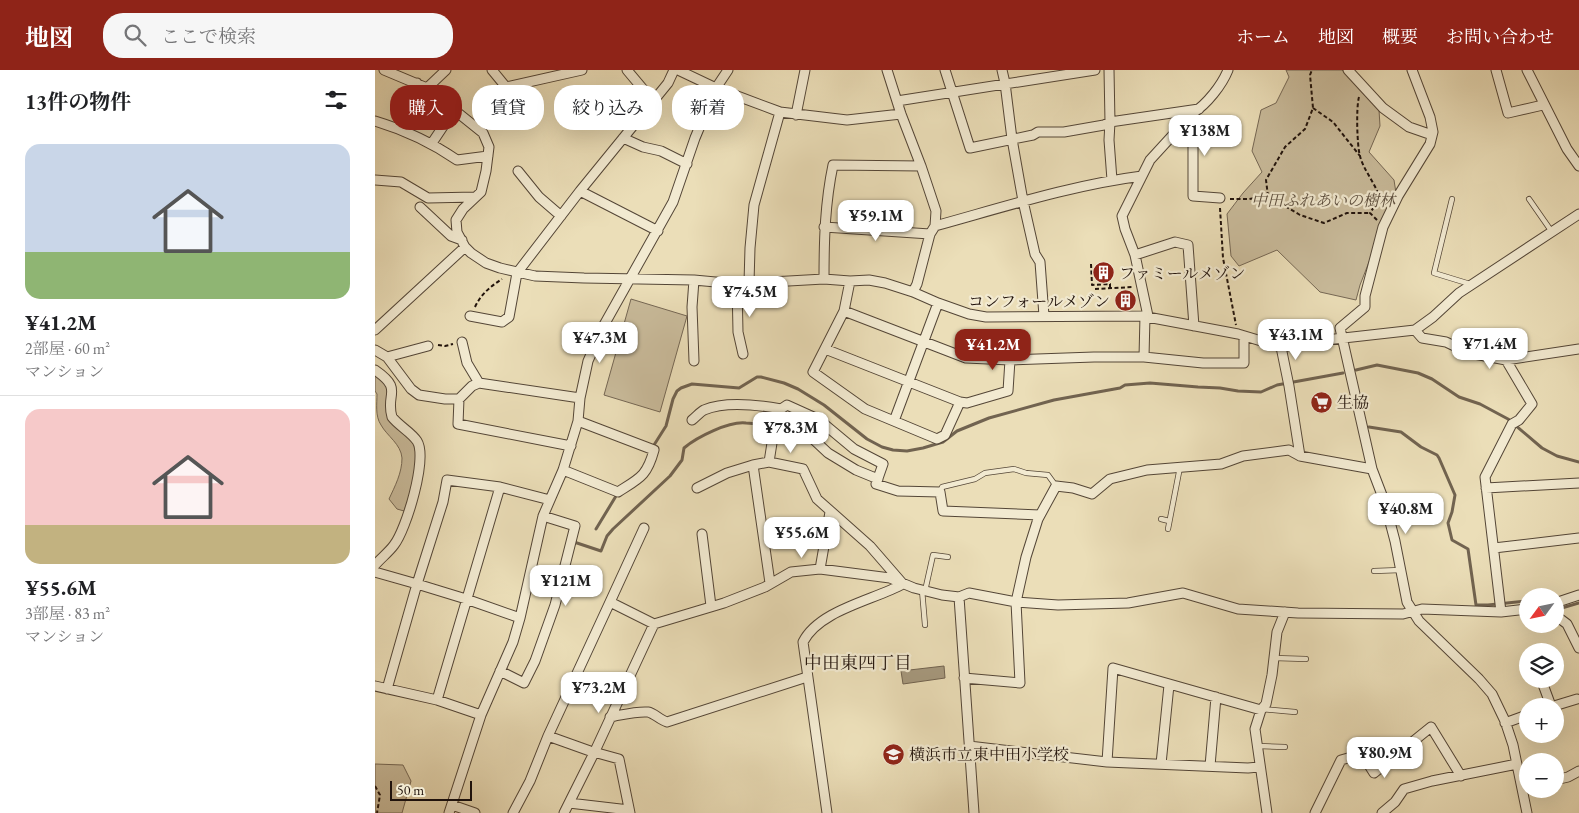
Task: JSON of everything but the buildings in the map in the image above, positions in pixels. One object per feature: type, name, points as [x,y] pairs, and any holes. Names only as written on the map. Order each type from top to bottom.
[{"type":"street","points":[[384,70],[421,85]]},
{"type":"street","points":[[430,85],[446,70]]},
{"type":"street","points":[[492,70],[506,88],[559,73],[582,70]]},
{"type":"street","points":[[627,70],[639,85]]},
{"type":"street","points":[[662,91],[668,83],[673,70]]},
{"type":"street","points":[[679,70],[710,85]]},
{"type":"street","points":[[718,85],[727,70]]},
{"type":"street","points":[[796,115],[805,70]]},
{"type":"street","points":[[887,70],[936,211],[933,230],[913,292]]},
{"type":"street","points":[[945,70],[969,148],[1033,135],[1038,132],[1064,132],[1104,125],[1110,122],[1196,111]]},
{"type":"street","points":[[1002,70],[1023,200],[1035,254],[1040,262],[1044,316]]},
{"type":"street","points":[[897,101],[1057,73],[1095,70]]},
{"type":"street","points":[[1109,70],[1109,140],[1112,180]]},
{"type":"street","points":[[1144,357],[1147,316],[1143,287],[1135,254],[1121,216],[1150,160],[1225,79],[1228,70]]},
{"type":"street","points":[[1348,70],[1383,108],[1409,127],[1431,135]]},
{"type":"street","points":[[1412,70],[1430,117],[1433,132],[1430,144],[1398,196],[1383,228],[1365,296],[1365,307],[1340,328],[1372,469],[1385,503],[1407,602],[1419,621],[1492,694],[1513,745],[1519,770]]},
{"type":"street","points":[[1496,70],[1508,113],[1543,105]]},
{"type":"street","points":[[1531,71],[1543,105],[1567,149],[1579,166]]},
{"type":"street","points":[[744,98],[780,112],[796,115],[847,120],[901,114]]},
{"type":"street","points":[[1196,111],[1193,196],[1220,198]]},
{"type":"street","points":[[749,283],[754,205],[780,112]]},
{"type":"street","points":[[462,116],[483,133],[489,147],[481,192],[456,220],[457,232],[463,244]]},
{"type":"street","points":[[375,121],[390,125]]},
{"type":"street","points":[[404,130],[432,143],[457,160],[488,156]]},
{"type":"street","points":[[432,143],[441,130]]},
{"type":"street","points":[[470,316],[502,322],[509,317],[517,273],[630,130]]},
{"type":"street","points":[[475,813],[451,809],[481,715],[513,642],[543,516],[563,470],[578,421],[580,398],[588,361],[604,325],[673,202],[698,130]]},
{"type":"street","points":[[623,138],[643,147],[661,151],[687,164]]},
{"type":"street","points":[[824,279],[824,228],[827,194],[833,165],[921,166]]},
{"type":"street","points":[[518,171],[539,197],[561,216]]},
{"type":"street","points":[[824,228],[933,230],[1023,200],[1112,180],[1142,176]]},
{"type":"street","points":[[375,180],[401,182],[428,198],[475,197]]},
{"type":"street","points":[[581,191],[658,231]]},
{"type":"street","points":[[420,207],[471,253],[486,263],[517,273],[535,276],[629,280],[694,280],[737,284],[824,279],[859,280],[877,282],[913,292],[969,314],[985,316],[1147,316],[1281,346],[1415,330],[1471,284],[1579,214]]},
{"type":"street","points":[[1135,254],[1175,242],[1188,245],[1194,326]]},
{"type":"street","points":[[375,330],[463,244]]},
{"type":"street","points":[[694,280],[692,307],[694,360]]},
{"type":"street","points":[[850,281],[844,311],[813,372],[865,410],[937,439],[945,436],[960,402]]},
{"type":"street","points":[[737,284],[738,332],[743,354]]},
{"type":"street","points":[[894,421],[938,303]]},
{"type":"street","points":[[844,311],[966,358],[1011,360],[1144,357],[1203,363],[1243,363],[1241,336]]},
{"type":"street","points":[[1415,330],[1422,338],[1446,342],[1469,353],[1506,360],[1579,350]]},
{"type":"street","points":[[462,342],[467,363],[479,383]]},
{"type":"street","points":[[387,357],[428,346]]},
{"type":"street","points":[[1281,346],[1289,383],[1300,456]]},
{"type":"street","points":[[825,349],[960,402],[967,403],[1008,391],[1011,360]]},
{"type":"street","points":[[375,350],[387,357],[411,389],[419,395],[436,399],[459,399]]},
{"type":"street","points":[[1501,612],[1485,477],[1512,424],[1519,420],[1532,404],[1506,360]]},
{"type":"street","points":[[375,370],[386,378],[391,386],[392,417],[417,441],[420,449],[415,492],[408,515],[394,545],[375,565]]},
{"type":"street","points":[[571,446],[458,424],[459,399],[472,386],[479,383],[580,398]]},
{"type":"street","points":[[692,420],[703,410],[723,406],[781,408],[787,405],[818,419],[854,449],[883,464],[877,482]]},
{"type":"street","points":[[769,462],[775,424],[781,408]]},
{"type":"street","points":[[563,470],[619,492],[642,476],[650,464],[653,450],[578,421]]},
{"type":"street","points":[[775,424],[795,429],[812,438],[835,457],[856,470],[898,491],[939,492],[943,511],[1040,515]]},
{"type":"street","points":[[965,678],[1020,683],[1016,602],[1026,556],[1040,515],[1056,486],[1073,488],[1092,494],[1109,479],[1147,470],[1221,464],[1243,456],[1289,450],[1300,456],[1372,469]]},
{"type":"street","points":[[697,488],[727,473],[769,462],[803,469],[817,499],[870,546],[903,584]]},
{"type":"street","points":[[753,465],[770,583]]},
{"type":"street","points":[[858,478],[877,482]]},
{"type":"street","points":[[387,689],[443,502],[447,480],[500,487],[550,500]]},
{"type":"street","points":[[1486,488],[1579,483]]},
{"type":"street","points":[[437,700],[500,487]]},
{"type":"street","points":[[820,569],[830,512]]},
{"type":"street","points":[[500,671],[524,683],[535,661],[555,605],[575,526],[543,516]]},
{"type":"street","points":[[513,813],[530,781],[548,736],[644,528]]},
{"type":"street","points":[[702,534],[711,606]]},
{"type":"street","points":[[1494,548],[1579,538]]},
{"type":"street","points":[[610,602],[654,624],[724,603],[765,587],[791,572],[820,569],[890,578],[903,584],[941,595],[959,597],[969,593],[1016,602],[1058,605],[1128,603],[1183,594],[1238,609],[1285,612],[1403,614],[1422,609],[1501,612],[1519,610]]},
{"type":"street","points":[[375,572],[466,599],[520,618]]},
{"type":"street","points":[[827,813],[803,642],[808,632],[849,606],[891,591],[903,584]]},
{"type":"street","points":[[1564,600],[1579,595]]},
{"type":"street","points":[[959,597],[974,813]]},
{"type":"street","points":[[1267,813],[1255,729],[1262,709],[1266,704],[1272,675],[1277,632],[1285,612]]},
{"type":"street","points":[[1564,622],[1579,648]]},
{"type":"street","points":[[565,813],[654,624]]},
{"type":"street","points":[[1107,762],[1113,668],[1169,685],[1262,709]]},
{"type":"street","points":[[611,717],[630,713],[650,712],[660,720],[667,722],[807,677]]},
{"type":"street","points":[[1161,764],[1169,685]]},
{"type":"street","points":[[375,686],[437,700],[481,715]]},
{"type":"street","points":[[1210,766],[1216,697]]},
{"type":"street","points":[[1564,703],[1577,699]]},
{"type":"street","points":[[1505,723],[1519,718]]},
{"type":"street","points":[[1315,813],[1341,760],[1362,754],[1374,773],[1431,727],[1461,776]]},
{"type":"street","points":[[548,736],[619,759],[630,812],[569,803]]},
{"type":"street","points":[[969,746],[1107,762],[1259,767]]},
{"type":"street","points":[[1385,812],[1405,789],[1432,781],[1517,764]]},
{"type":"street","points":[[1564,778],[1579,771]]},
{"type":"street","points":[[1526,798],[1527,813]]},
{"type":"lane","points":[[1452,199],[1434,273],[1471,284]]},
{"type":"lane","points":[[1529,200],[1552,232]]},
{"type":"lane","points":[[1168,529],[1180,467]]},
{"type":"lane","points":[[939,492],[941,487],[975,479],[985,473],[1014,469],[1047,476],[1056,486]]},
{"type":"lane","points":[[1161,519],[1169,521]]},
{"type":"lane","points":[[925,625],[924,590],[933,555],[948,557]]},
{"type":"lane","points":[[1375,571],[1401,570]]},
{"type":"lane","points":[[1273,658],[1306,659]]},
{"type":"lane","points":[[1262,709],[1295,712]]},
{"type":"lane","points":[[1257,746],[1285,747]]},
{"type":"path","points":[[1268,196],[1266,180],[1285,148],[1305,129],[1313,108],[1310,76],[1313,70]]},
{"type":"path","points":[[1360,156],[1357,106],[1361,85]]},
{"type":"path","points":[[1313,108],[1333,122],[1360,156],[1377,188],[1380,198]]},
{"type":"path","points":[[1241,336],[1223,258],[1220,198],[1249,199],[1268,196],[1300,215],[1324,223],[1347,213],[1370,213]]},
{"type":"path","points":[[1091,264],[1092,285],[1110,284],[1110,289]]},
{"type":"path","points":[[470,316],[479,298],[486,290],[504,278],[517,273]]},
{"type":"path","points":[[1095,289],[1143,287]]},
{"type":"path","points":[[428,346],[436,344],[445,346],[462,342]]},
{"type":"path","points":[[375,786],[380,795],[377,813]]},
{"type":"green space","name":"中田ふれあいの樹林","points":[[1286,70],[1342,70],[1379,110],[1380,126],[1369,152],[1394,180],[1396,193],[1360,285],[1356,300],[1320,292],[1277,250],[1239,266],[1231,256],[1227,214],[1262,172],[1252,151],[1261,110],[1276,103],[1289,77]]},
{"type":"green space","points":[[631,299],[687,316],[660,412],[604,395]]},
{"type":"green space","points":[[375,374],[388,388],[388,416],[408,436],[416,449],[417,462],[404,511],[397,509],[389,499],[396,484],[402,458],[399,448],[378,418]]},
{"type":"green space","points":[[375,764],[403,765],[411,781],[402,813],[375,813]]},
{"type":"shaded area","points":[[944,666],[945,678],[903,684],[901,671]]},
{"type":"waterway","points":[[1356,370],[1377,365],[1418,373],[1432,379],[1459,397],[1480,404],[1508,419],[1542,448],[1557,456],[1579,462]]},
{"type":"waterway","points":[[654,445],[666,426],[673,399],[681,388],[692,384],[739,388],[757,377],[784,383],[798,389],[824,405],[867,439],[882,447],[907,451],[943,442],[957,431],[989,418],[1054,400],[1120,388],[1125,385],[1150,383],[1261,392],[1277,385],[1343,373]]},
{"type":"waterway","points":[[574,542],[601,551],[607,536],[670,476],[682,460],[684,448],[697,439],[722,427],[739,423],[770,426]]},
{"type":"waterway","points":[[1369,427],[1401,432],[1439,458],[1455,495],[1448,523],[1452,540],[1468,549],[1476,605],[1519,602]]},
{"type":"waterway","points":[[596,529],[616,496]]},
{"type":"waterway","points":[[1564,607],[1579,603]]},
{"type":"place","name":"ファミールメゾン","points":[[1103,273]]},
{"type":"place","name":"コンフォールメゾン","points":[[1126,301]]},
{"type":"place","name":"生協","points":[[1321,402]]},
{"type":"place","name":"横浜市立東中田小学校","points":[[893,754]]},
{"type":"district","name":"中田東四丁目","points":[[858,663]]}]
